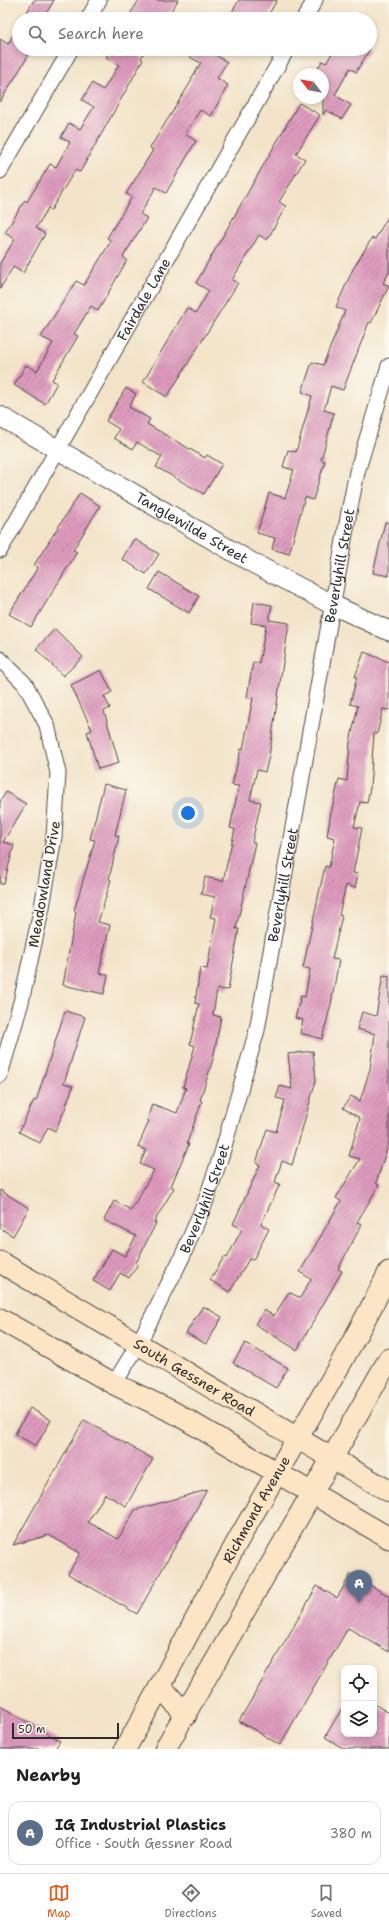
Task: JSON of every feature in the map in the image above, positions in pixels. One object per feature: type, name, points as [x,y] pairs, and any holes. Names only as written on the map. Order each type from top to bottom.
[{"type":"main road","name":"South Gessner Road","points":[[0,1262],[139,1343],[217,1392],[389,1491]]},
{"type":"main road","name":"Richmond Avenue","points":[[125,1749],[161,1687],[236,1545],[366,1318],[389,1272]]},
{"type":"main road","points":[[0,1319],[114,1384],[173,1412],[389,1538]]},
{"type":"main road","points":[[165,1749],[186,1715],[389,1359]]},
{"type":"main road","points":[[161,1687],[186,1715]]},
{"type":"street","points":[[92,12],[99,0]]},
{"type":"street","points":[[308,12],[315,0]]},
{"type":"street","points":[[0,171],[67,56]]},
{"type":"street","name":"Fairdale Lane","points":[[0,550],[283,56]]},
{"type":"street","name":"Beverlyhill Street","points":[[114,1384],[139,1343],[182,1257],[205,1203],[222,1153],[257,1030],[331,604],[357,472],[389,366]]},
{"type":"street","name":"Tanglewilde Street","points":[[0,416],[251,562],[331,604],[389,631]]},
{"type":"street","name":"Meadowland Drive","points":[[0,659],[25,684],[47,725],[58,773],[54,837],[42,907],[21,1002],[0,1075]]},
{"type":"building","points":[[34,0],[54,0],[47,12],[27,12]]},
{"type":"building","points":[[139,0],[178,0],[170,12],[131,12]]},
{"type":"building","points":[[239,0],[277,0],[270,12],[232,12]]},
{"type":"building","points":[[12,37],[12,56],[28,56],[0,102],[0,39],[8,44]]},
{"type":"building","points":[[142,56],[141,58],[143,60],[80,172],[75,170],[51,210],[48,208],[36,228],[45,234],[23,273],[13,267],[0,289],[0,263],[15,239],[5,233],[25,200],[27,202],[50,164],[56,167],[70,142],[61,137],[69,123],[80,129],[94,107],[82,100],[92,83],[103,90],[119,65],[106,57]]},
{"type":"building","points":[[217,56],[227,62],[217,78],[228,85],[211,116],[200,110],[185,134],[196,141],[166,193],[156,187],[140,214],[147,218],[123,257],[127,260],[98,311],[91,306],[74,334],[78,336],[52,380],[57,383],[45,404],[14,385],[26,365],[37,371],[53,343],[41,337],[76,281],[84,285],[111,241],[107,238],[132,197],[126,194],[153,150],[150,148],[201,63],[190,57]]},
{"type":"building","points":[[330,56],[366,56],[356,72],[350,68],[335,95],[351,105],[342,119],[326,110],[323,115],[323,104],[329,104],[329,68],[318,68],[322,61],[326,63]]},
{"type":"building","points":[[298,104],[320,115],[296,154],[305,159],[279,202],[286,206],[267,240],[259,235],[232,280],[238,283],[167,397],[143,382],[187,308],[196,313],[209,291],[196,283]]},
{"type":"building","points":[[389,215],[389,272],[383,283],[389,286],[371,323],[369,322],[343,390],[331,386],[324,410],[334,413],[321,460],[325,461],[313,500],[305,497],[289,554],[272,549],[275,538],[257,533],[269,493],[285,498],[294,470],[283,467],[288,450],[296,452],[312,396],[302,392],[312,362],[323,365],[345,311],[336,307],[353,269],[372,238],[375,239]]},
{"type":"building","points":[[126,388],[136,394],[129,407],[150,419],[147,424],[205,458],[207,455],[222,464],[204,494],[156,467],[162,457],[137,442],[133,449],[114,438],[119,429],[106,421]]},
{"type":"building","points":[[80,493],[100,506],[73,550],[77,552],[31,627],[9,614],[38,567],[34,565]]},
{"type":"building","points":[[385,522],[389,523],[389,576],[373,573]]},
{"type":"building","points":[[134,539],[159,554],[146,574],[122,559]]},
{"type":"building","points":[[159,572],[199,596],[189,613],[149,589]]},
{"type":"building","points":[[254,602],[272,605],[269,620],[289,623],[269,756],[265,772],[257,770],[250,800],[261,802],[252,842],[255,843],[236,929],[239,929],[228,990],[217,989],[213,1015],[221,1017],[213,1059],[200,1100],[202,1101],[187,1143],[189,1144],[171,1186],[174,1188],[154,1222],[156,1223],[136,1263],[138,1264],[129,1278],[120,1273],[110,1291],[93,1281],[112,1249],[125,1256],[136,1236],[104,1220],[114,1201],[131,1210],[154,1170],[140,1164],[146,1150],[138,1147],[149,1121],[147,1120],[152,1104],[177,1113],[186,1088],[183,1087],[195,1046],[190,1044],[199,1004],[195,1003],[200,968],[207,969],[216,918],[210,917],[215,897],[201,894],[205,877],[223,881],[235,829],[230,828],[239,786],[232,785],[241,749],[243,749],[253,698],[247,697],[253,662],[259,663],[266,625],[251,623]]},
{"type":"building","points":[[55,629],[83,657],[63,676],[36,649]]},
{"type":"building","points":[[364,652],[389,662],[389,710],[383,709],[377,734],[374,733],[370,788],[367,803],[360,802],[354,827],[362,828],[353,873],[358,874],[355,888],[346,885],[339,915],[342,916],[332,959],[339,960],[331,1004],[322,1039],[300,1033],[303,1020],[295,1018],[301,996],[305,997],[310,969],[303,968],[325,866],[329,867],[335,838],[327,836],[331,813],[339,779],[347,781],[350,742],[358,706],[350,704],[357,677],[355,677]]},
{"type":"building","points":[[101,670],[112,692],[104,696],[110,708],[104,711],[119,763],[98,769],[87,732],[92,730],[71,685]]},
{"type":"building","points":[[104,784],[126,790],[115,835],[119,836],[109,879],[111,880],[98,922],[110,925],[99,973],[108,975],[104,994],[63,985],[76,912],[74,911],[95,840],[90,839]]},
{"type":"building","points":[[6,792],[26,804],[3,842],[14,845],[4,884],[0,884],[0,802]]},
{"type":"building","points":[[383,975],[389,976],[389,1142],[376,1183],[379,1185],[357,1222],[362,1224],[338,1269],[342,1271],[297,1350],[255,1324],[264,1310],[274,1316],[289,1292],[300,1298],[311,1279],[300,1272],[341,1201],[336,1198],[360,1159],[349,1156],[360,1118],[343,1108],[351,1096],[360,1101],[370,1069],[375,1034],[357,1029],[362,1012],[376,1016]]},
{"type":"building","points":[[65,1011],[85,1017],[64,1083],[73,1086],[55,1131],[48,1127],[40,1143],[19,1132],[34,1100],[36,1101]]},
{"type":"building","points":[[313,1051],[316,1080],[292,1165],[282,1161],[275,1182],[280,1184],[261,1224],[269,1229],[253,1260],[249,1259],[230,1292],[210,1280],[224,1257],[227,1258],[242,1229],[233,1224],[260,1165],[256,1163],[267,1129],[276,1132],[285,1100],[276,1098],[280,1086],[292,1089],[288,1054]]},
{"type":"building","points":[[0,1190],[29,1208],[13,1236],[0,1228]]},
{"type":"building","points":[[203,1306],[222,1317],[206,1344],[186,1333]]},
{"type":"building","points":[[245,1343],[288,1368],[276,1388],[233,1363]]},
{"type":"building","points":[[30,1408],[51,1420],[36,1446],[15,1434]]},
{"type":"building","points":[[84,1420],[153,1459],[126,1506],[105,1494],[88,1522],[118,1539],[135,1510],[207,1490],[137,1614],[68,1574],[80,1553],[49,1535],[13,1545]]},
{"type":"building","points":[[351,1574],[389,1596],[389,1652],[348,1628],[280,1745],[239,1721],[317,1586],[337,1598]]},
{"type":"building","points":[[0,1706],[60,1741],[55,1749],[0,1749]]},
{"type":"building","points":[[377,1706],[389,1713],[389,1749],[344,1749],[325,1737],[341,1710],[341,1737],[377,1737]]},
{"type":"place","name":"IG Industrial Plastics","points":[[359,1603]]}]
